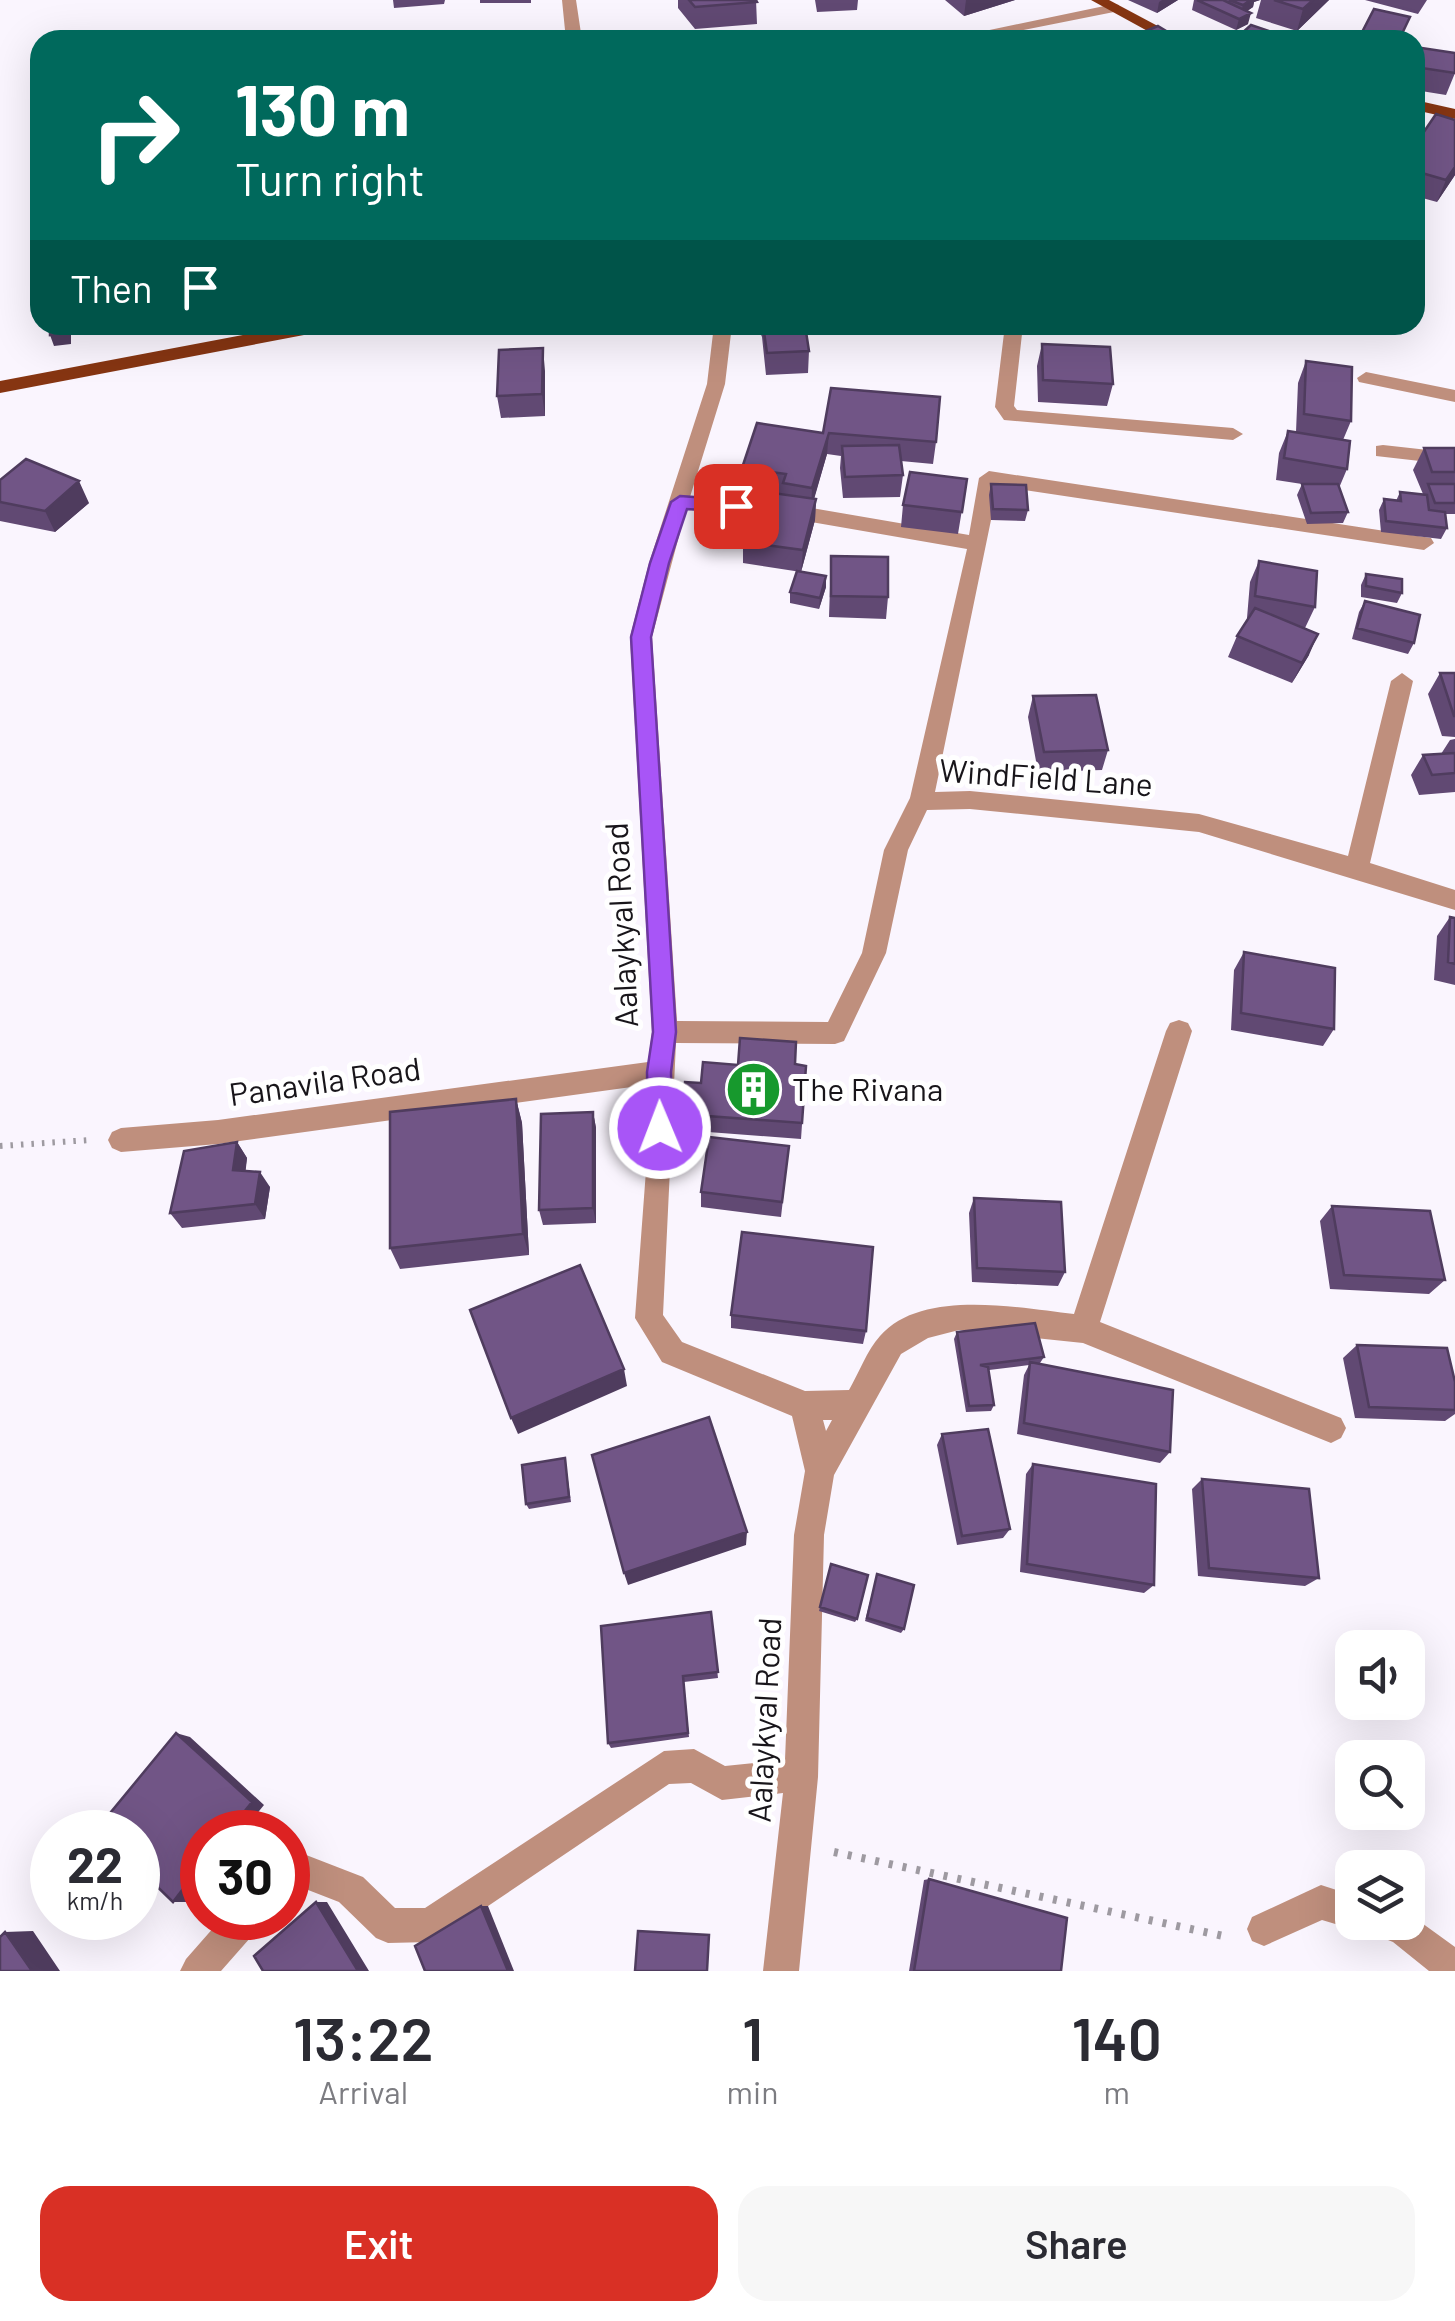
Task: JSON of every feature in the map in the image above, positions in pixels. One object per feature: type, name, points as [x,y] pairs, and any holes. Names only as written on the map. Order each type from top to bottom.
[{"type":"main road","points":[[1098,0],[1157,30]]},
{"type":"main road","points":[[1425,106],[1455,114]]},
{"type":"main road","points":[[0,387],[273,335]]},
{"type":"street","points":[[570,0],[573,30]]},
{"type":"street","points":[[1001,30],[1114,8]]},
{"type":"street","name":"Aalaykyal Road","points":[[722,335],[716,384],[659,563],[641,637],[665,1032],[659,1072],[660,1157],[649,1318],[672,1352],[805,1406],[820,1471],[809,1535],[800,1777],[781,1971]]},
{"type":"street","points":[[1013,335],[1004,407],[1010,416],[1233,434]]},
{"type":"street","points":[[1366,378],[1455,396]]},
{"type":"street","points":[[1383,451],[1455,459]]},
{"type":"street","points":[[921,801],[978,544],[988,478],[1424,543]]},
{"type":"street","points":[[680,502],[765,507],[978,544]]},
{"type":"street","points":[[1357,870],[1402,681]]},
{"type":"street","name":"WindField Lane","points":[[665,1032],[835,1033],[864,984],[880,937],[892,864],[908,816],[921,801],[970,800],[1199,823],[1455,900]]},
{"type":"street","points":[[1083,1329],[1179,1031]]},
{"type":"street","name":"Panavila Road","points":[[121,1140],[218,1132],[659,1072]]},
{"type":"street","points":[[820,1471],[891,1344],[922,1326],[959,1316],[1083,1329],[1332,1428]]},
{"type":"street","points":[[805,1406],[857,1404]]},
{"type":"street","points":[[310,1873],[351,1888],[388,1926],[430,1925],[664,1768],[694,1766],[722,1783],[763,1776],[800,1777]]},
{"type":"street","points":[[1250,1934],[1321,1902],[1335,1907]]},
{"type":"street","points":[[198,1971],[225,1940]]},
{"type":"street","points":[[1418,1940],[1455,1968]]},
{"type":"path","points":[[0,1146],[121,1140]]},
{"type":"path","points":[[794,1844],[1250,1934]]},
{"type":"building","points":[[689,0],[756,0],[757,2],[695,7]]},
{"type":"building","points":[[1197,0],[1223,0],[1251,13],[1239,19]]},
{"type":"building","points":[[1274,0],[1313,0],[1303,9]]},
{"type":"building","points":[[1374,9],[1410,17],[1404,30],[1363,30]]},
{"type":"building","points":[[1425,48],[1455,53],[1455,73],[1425,68]]},
{"type":"building","points":[[1436,114],[1455,120],[1455,167],[1446,180],[1425,174],[1425,130]]},
{"type":"building","points":[[764,335],[807,335],[809,351],[767,353]]},
{"type":"building","points":[[1042,344],[1110,347],[1113,384],[1043,380]]},
{"type":"building","points":[[543,348],[542,394],[497,396],[499,350]]},
{"type":"building","points":[[1306,361],[1352,367],[1351,421],[1304,414]]},
{"type":"building","points":[[831,388],[940,397],[936,442],[829,433],[812,488],[783,483],[786,474],[742,468],[757,423],[823,433]]},
{"type":"building","points":[[1288,431],[1350,441],[1347,469],[1284,458]]},
{"type":"building","points":[[899,445],[903,475],[845,477],[842,446]]},
{"type":"building","points":[[1424,448],[1455,448],[1455,472],[1432,472]]},
{"type":"building","points":[[26,459],[79,481],[45,511],[0,502],[0,480]]},
{"type":"building","points":[[910,472],[967,479],[962,512],[903,505]]},
{"type":"building","points":[[991,484],[1026,485],[1028,510],[993,509]]},
{"type":"building","points":[[1302,484],[1338,484],[1348,512],[1311,513]]},
{"type":"building","points":[[1428,484],[1455,484],[1455,503],[1435,503]]},
{"type":"building","points":[[758,491],[816,499],[803,550],[743,542]]},
{"type":"building","points":[[1400,492],[1427,495],[1429,510],[1445,512],[1447,528],[1386,521],[1384,499],[1401,501]]},
{"type":"building","points":[[831,556],[888,557],[888,597],[831,596]]},
{"type":"building","points":[[1259,561],[1317,571],[1315,607],[1255,596]]},
{"type":"building","points":[[797,571],[826,576],[820,598],[790,592]]},
{"type":"building","points":[[1366,574],[1402,579],[1402,593],[1366,586]]},
{"type":"building","points":[[1365,601],[1420,615],[1414,643],[1357,628]]},
{"type":"building","points":[[1255,608],[1318,634],[1302,663],[1237,636]]},
{"type":"building","points":[[1440,673],[1455,673],[1455,716],[1454,716]]},
{"type":"building","points":[[1096,695],[1108,750],[1044,752],[1033,696]]},
{"type":"building","points":[[1455,753],[1455,773],[1432,775],[1423,755]]},
{"type":"building","points":[[1450,917],[1455,918],[1455,964],[1448,962]]},
{"type":"building","points":[[1244,952],[1335,968],[1334,1029],[1241,1013]]},
{"type":"building","name":"The Rivana","points":[[740,1038],[796,1042],[795,1064],[806,1066],[802,1123],[681,1114],[685,1082],[701,1083],[703,1062],[738,1065]]},
{"type":"building","points":[[516,1099],[523,1234],[390,1248],[390,1112]]},
{"type":"building","points":[[593,1112],[593,1208],[539,1210],[541,1114]]},
{"type":"building","points":[[709,1137],[789,1146],[782,1202],[701,1192]]},
{"type":"building","points":[[237,1142],[233,1170],[260,1172],[255,1204],[170,1213],[184,1151]]},
{"type":"building","points":[[974,1198],[1061,1202],[1065,1272],[977,1268]]},
{"type":"building","points":[[1332,1206],[1430,1211],[1445,1280],[1344,1275]]},
{"type":"building","points":[[742,1232],[873,1247],[866,1331],[731,1315]]},
{"type":"building","points":[[580,1265],[624,1369],[511,1418],[470,1310]]},
{"type":"building","points":[[1035,1323],[1044,1357],[980,1365],[988,1367],[994,1405],[969,1406],[957,1332]]},
{"type":"building","points":[[1357,1345],[1447,1348],[1455,1382],[1455,1410],[1369,1407]]},
{"type":"building","points":[[1030,1362],[1173,1390],[1170,1452],[1024,1423]]},
{"type":"building","points":[[709,1417],[747,1532],[624,1573],[592,1455]]},
{"type":"building","points":[[988,1429],[1010,1529],[962,1536],[942,1434]]},
{"type":"building","points":[[565,1458],[569,1497],[526,1504],[522,1465]]},
{"type":"building","points":[[1033,1464],[1156,1484],[1154,1585],[1027,1564]]},
{"type":"building","points":[[1202,1479],[1309,1489],[1319,1578],[1209,1568]]},
{"type":"building","points":[[831,1564],[868,1575],[857,1619],[820,1607]]},
{"type":"building","points":[[877,1574],[914,1585],[904,1629],[867,1618]]},
{"type":"building","points":[[711,1612],[718,1672],[683,1676],[688,1733],[608,1743],[601,1626]]},
{"type":"building","points":[[176,1733],[252,1802],[246,1810],[180,1810],[180,1893],[173,1902],[160,1889],[160,1810],[113,1810]]},
{"type":"building","points":[[929,1879],[1067,1918],[1061,1971],[914,1971]]},
{"type":"building","points":[[316,1902],[358,1971],[263,1971],[254,1956],[272,1940],[310,1940],[310,1907]]},
{"type":"building","points":[[481,1906],[508,1971],[425,1971],[415,1946]]},
{"type":"building","points":[[638,1931],[709,1935],[707,1971],[635,1971]]},
{"type":"building","points":[[5,1932],[32,1971],[0,1971],[0,1937]]},
{"type":"place","name":"The Rivana","points":[[753,1090]]},
{"type":"route","points":[[660,1128],[659,1072],[665,1032],[641,637],[659,563],[680,502],[736,506]]}]
